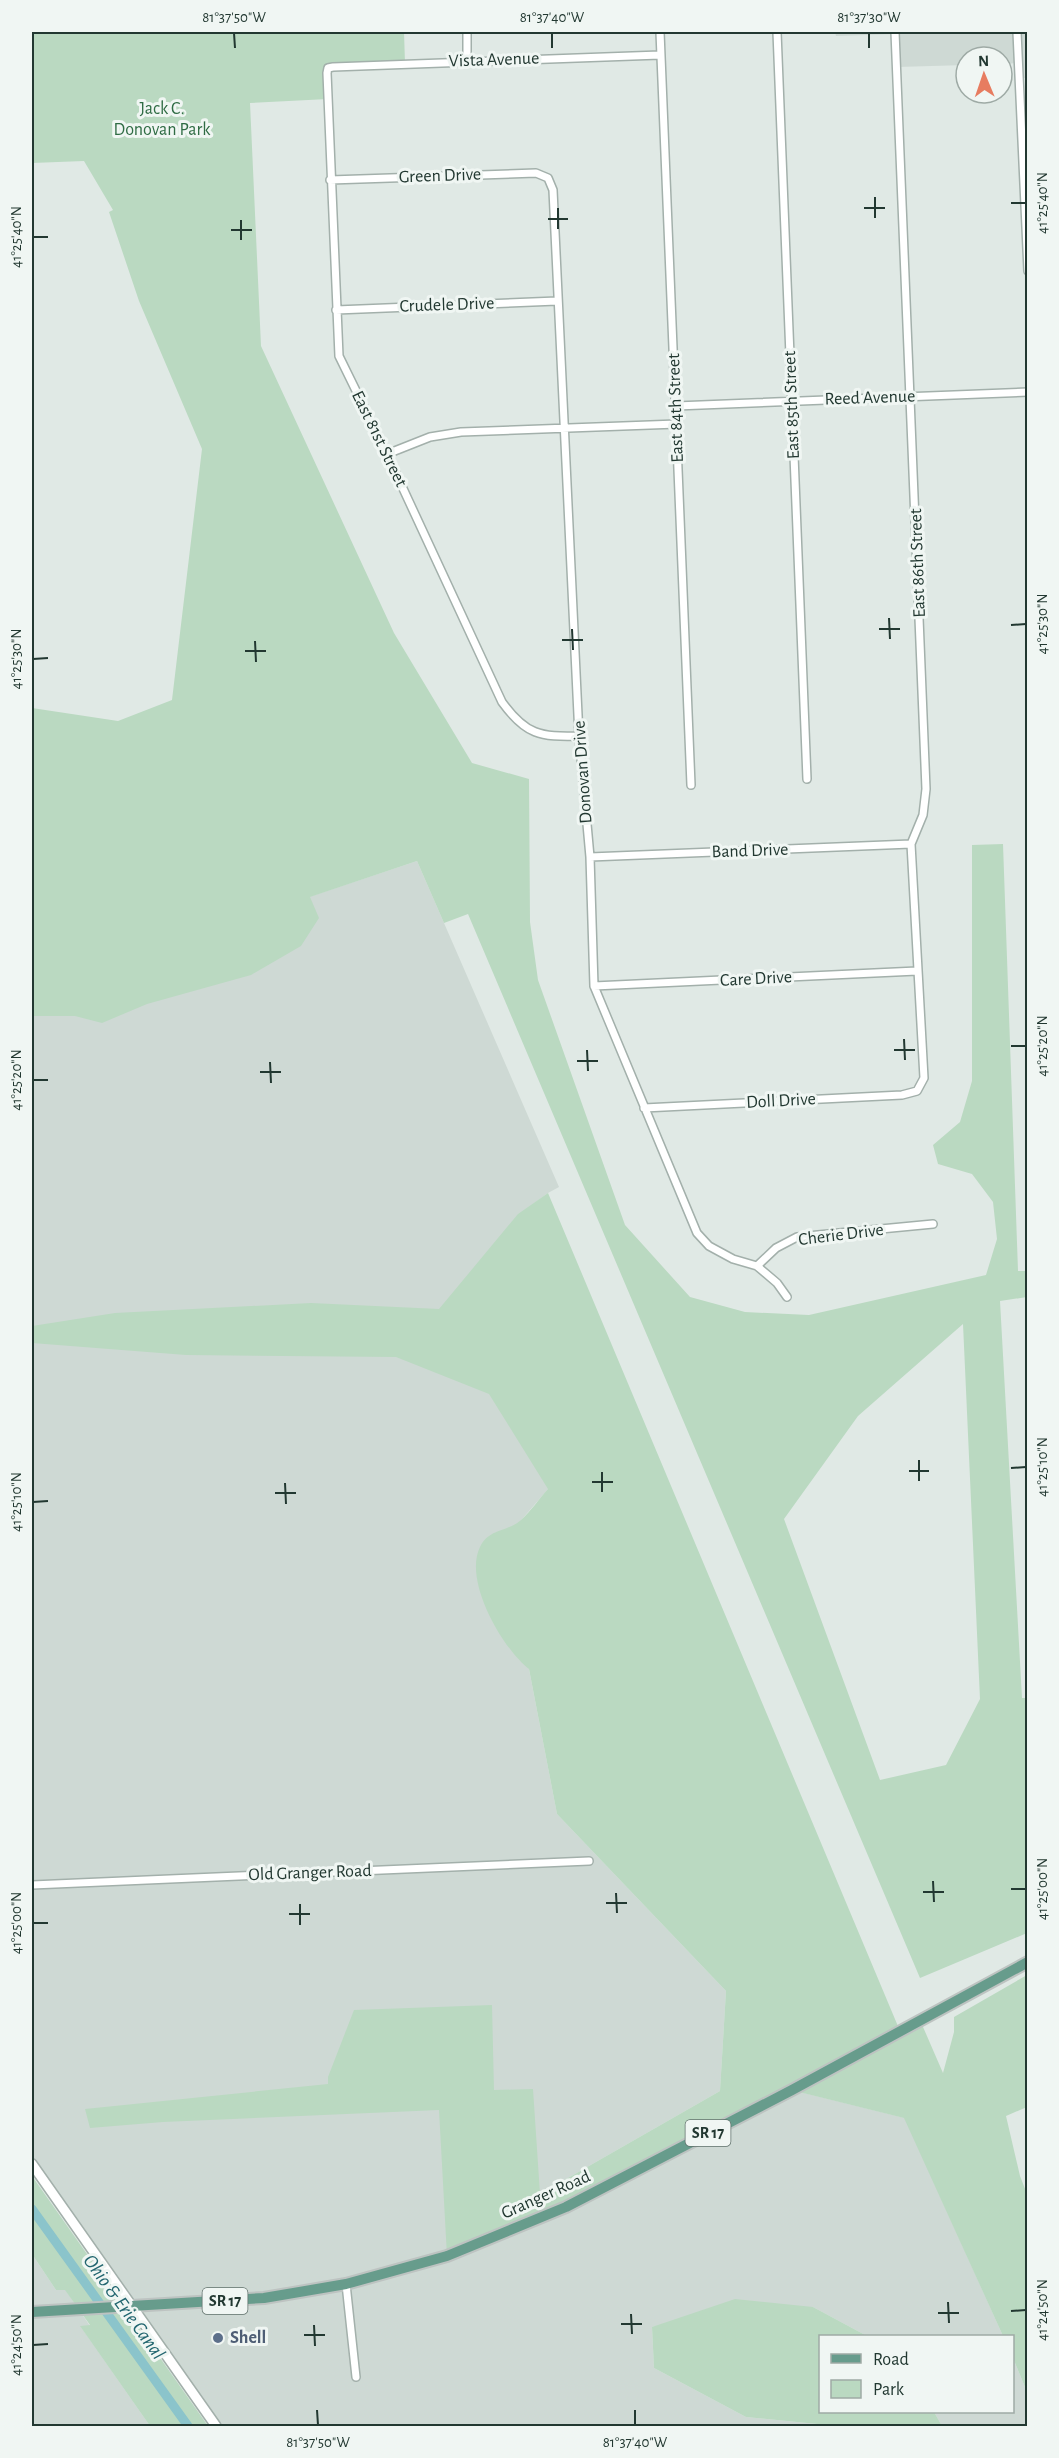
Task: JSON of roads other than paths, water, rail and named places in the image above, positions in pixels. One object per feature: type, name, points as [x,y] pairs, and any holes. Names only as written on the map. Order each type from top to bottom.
[{"type":"main road","name":"Granger Road","points":[[32,2312],[264,2298],[346,2284],[447,2256],[566,2207],[1028,1962]]},
{"type":"street","points":[[466,32],[467,61]]},
{"type":"street","name":"East 84th Street","points":[[660,32],[691,785]]},
{"type":"street","name":"East 85th Street","points":[[777,32],[807,779]]},
{"type":"street","name":"East 86th Street","points":[[895,32],[926,789],[923,815],[911,844],[924,1078],[917,1091]]},
{"type":"street","points":[[1017,32],[1028,271]]},
{"type":"street","name":"Vista Avenue","points":[[328,68],[660,55]]},
{"type":"street","name":"East 81st Street","points":[[328,68],[330,180],[339,356],[502,702],[514,719],[528,730],[549,737],[579,736]]},
{"type":"street","name":"Green Drive","points":[[330,180],[536,173],[548,178]]},
{"type":"street","name":"Donovan Drive","points":[[548,178],[553,190],[579,736],[590,857],[594,986],[697,1233],[709,1246],[733,1259],[757,1266],[777,1283],[787,1297]]},
{"type":"street","name":"Crudele Drive","points":[[336,310],[557,301]]},
{"type":"street","name":"Reed Avenue","points":[[676,406],[1028,392]]},
{"type":"street","points":[[387,454],[430,437],[461,432],[677,424]]},
{"type":"street","name":"Band Drive","points":[[590,857],[911,844]]},
{"type":"street","name":"Care Drive","points":[[594,986],[917,971]]},
{"type":"street","name":"Doll Drive","points":[[644,1108],[902,1095],[917,1091]]},
{"type":"street","name":"Cherie Drive","points":[[757,1266],[776,1248],[797,1238],[933,1224]]},
{"type":"street","name":"Old Granger Road","points":[[32,1885],[589,1861]]},
{"type":"street","points":[[32,2164],[216,2427]]},
{"type":"street","points":[[346,2284],[356,2377]]},
{"type":"waterway","name":"Ohio & Erie Canal","points":[[32,2209],[188,2426]]},
{"type":"place","name":"Shell","points":[[218,2338]]},
{"type":"park label","name":"Jack C. Donovan Park","points":[[162,119]]}]
